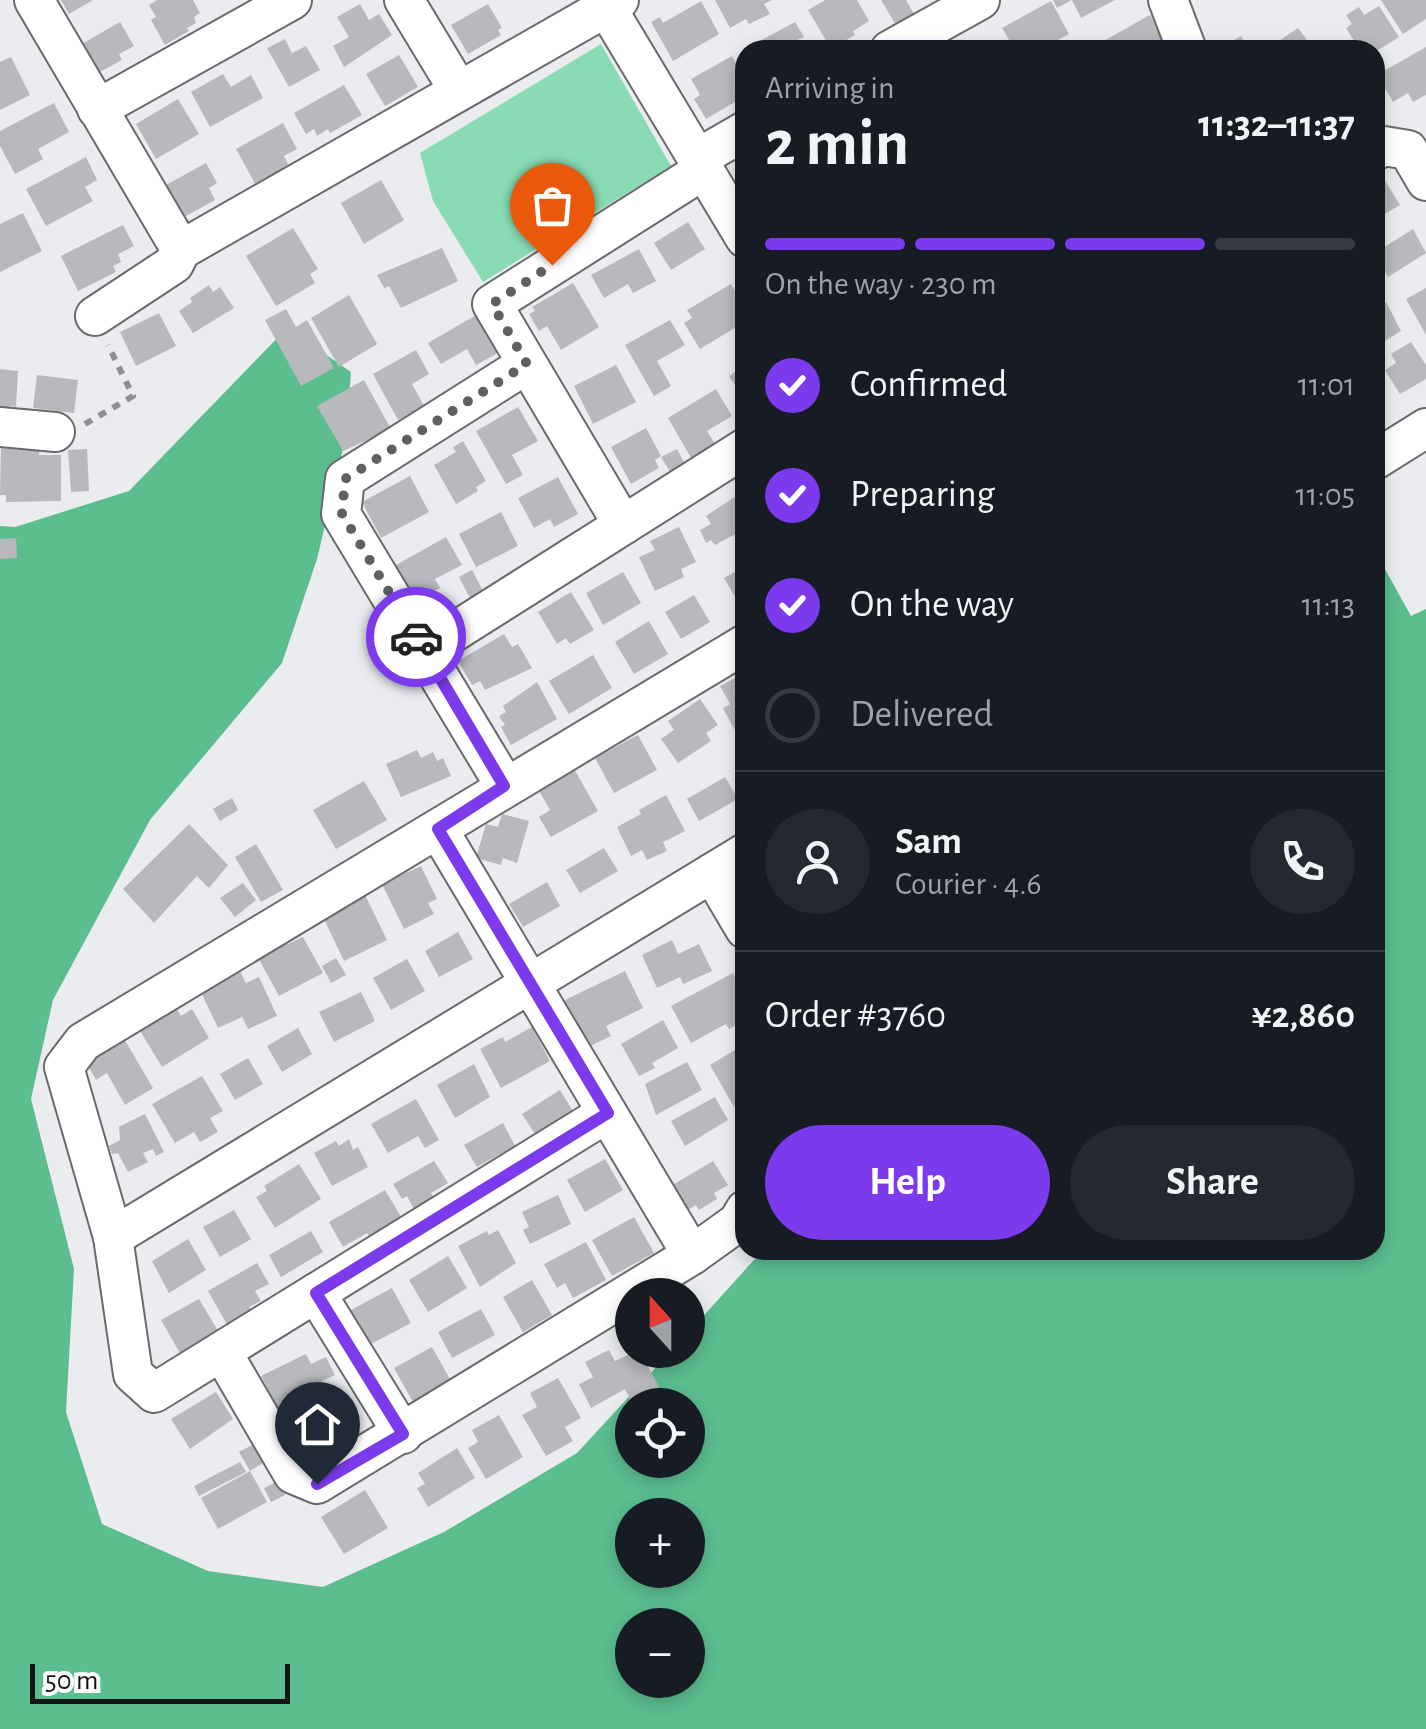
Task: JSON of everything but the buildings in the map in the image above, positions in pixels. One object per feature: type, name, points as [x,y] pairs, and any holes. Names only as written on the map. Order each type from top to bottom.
[{"type":"street","points":[[34,0],[180,250]]},
{"type":"street","points":[[97,110],[292,0]]},
{"type":"street","points":[[404,0],[459,91]]},
{"type":"street","points":[[908,40],[980,0]]},
{"type":"street","points":[[1168,0],[1183,40]]},
{"type":"street","points":[[95,316],[174,264],[180,250],[609,2],[735,221]]},
{"type":"street","points":[[623,525],[492,304],[735,138]]},
{"type":"street","points":[[504,786],[342,514],[345,479],[527,364]]},
{"type":"street","points":[[0,427],[54,432]]},
{"type":"street","points":[[1385,454],[1426,428]]},
{"type":"street","points":[[424,650],[735,455]]},
{"type":"street","points":[[608,1113],[154,1393],[133,1374],[113,1237],[64,1066],[83,1042],[735,650]]},
{"type":"street","points":[[438,829],[692,1255]]},
{"type":"street","points":[[113,1237],[735,858]]},
{"type":"street","points":[[712,873],[735,912]]},
{"type":"street","points":[[222,1352],[293,1474],[317,1484],[692,1255],[735,1224]]},
{"type":"street","points":[[316,1293],[403,1434]]},
{"type":"path","points":[[54,432],[89,423],[133,396],[95,316]]},
{"type":"green space","points":[[601,44],[671,166],[483,282],[433,201],[420,153]]},
{"type":"green space","points":[[287,328],[351,372],[346,436],[317,559],[282,663],[150,820],[53,1000],[31,1099],[74,1269],[66,1412],[102,1524],[208,1571],[323,1587],[444,1532],[577,1453],[615,1412],[615,1478],[705,1478],[705,1388],[637,1388],[655,1368],[705,1368],[705,1314],[754,1260],[1385,1260],[1385,569],[1411,616],[1426,609],[1426,1729],[0,1729],[0,526],[15,527],[129,491]]},
{"type":"way so far","points":[[416,637],[342,514],[345,479],[527,364],[492,304],[552,265]]},
{"type":"route","points":[[317,1484],[403,1434],[316,1293],[608,1113],[438,829],[504,786],[416,637]]}]
